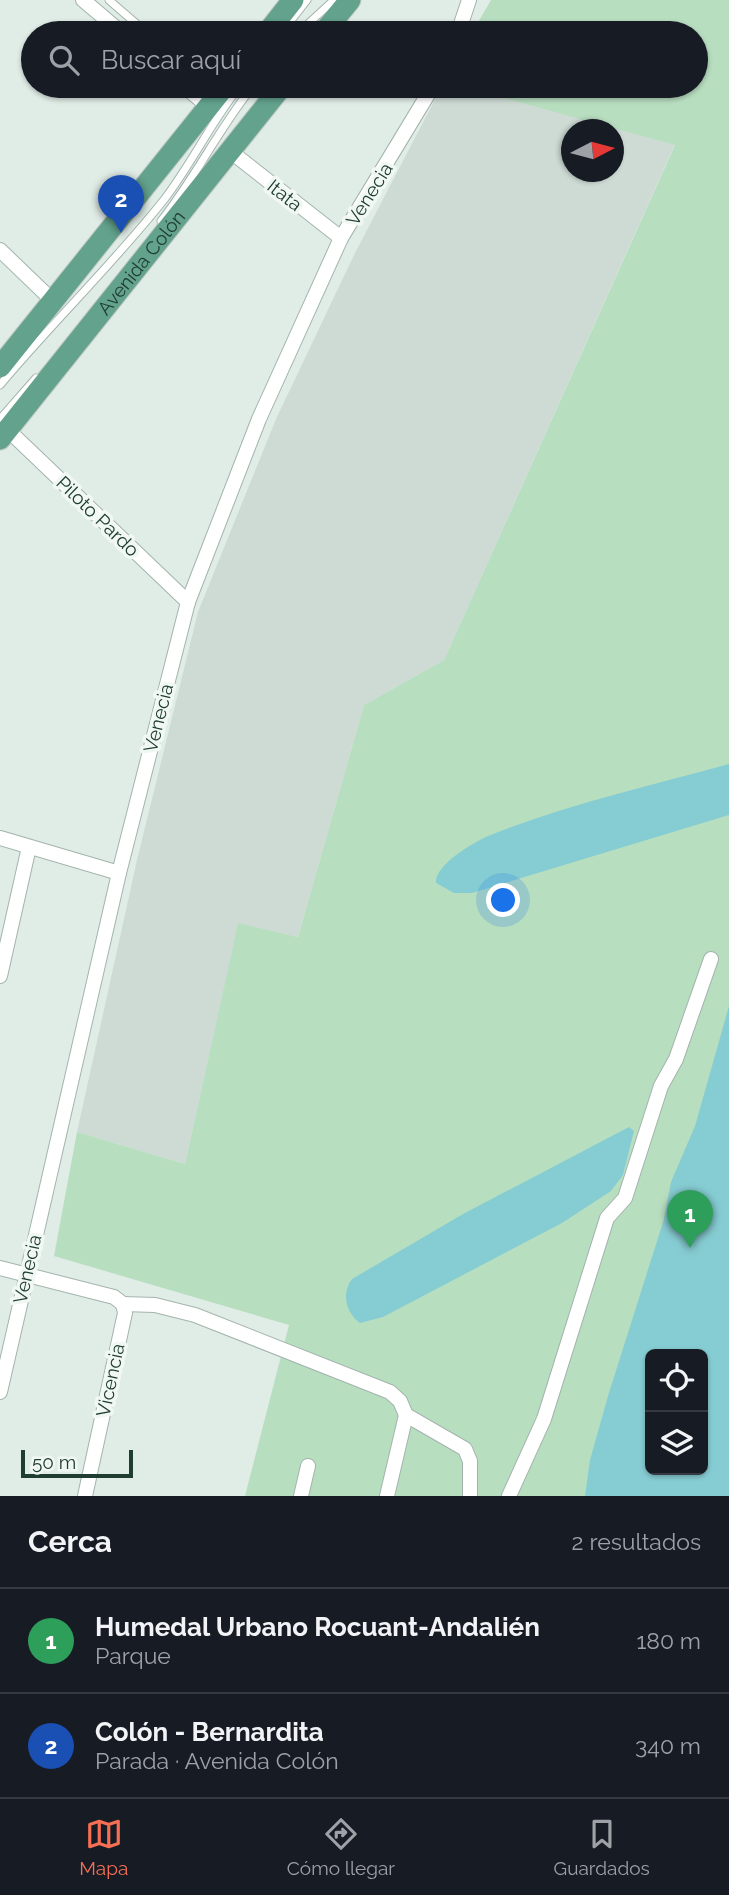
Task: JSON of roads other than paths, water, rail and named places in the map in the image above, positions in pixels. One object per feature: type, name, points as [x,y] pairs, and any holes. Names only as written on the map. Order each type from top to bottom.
[{"type":"main road","points":[[276,21],[293,0]]},
{"type":"main road","points":[[333,21],[350,0]]},
{"type":"main road","points":[[0,367],[54,302],[211,98]]},
{"type":"main road","name":"Avenida Colón","points":[[3,429],[272,98]]},
{"type":"street","points":[[83,0],[108,21]]},
{"type":"street","points":[[462,21],[469,0]]},
{"type":"street","name":"Venecia","points":[[0,1392],[119,873],[188,602],[254,432],[341,238],[426,98]]},
{"type":"street","name":"Itata","points":[[230,151],[341,238]]},
{"type":"street","points":[[0,250],[54,302]]},
{"type":"street","name":"Piloto Pardo","points":[[3,429],[188,602]]},
{"type":"street","points":[[0,838],[119,873]]},
{"type":"street","points":[[0,976],[29,847]]},
{"type":"street","points":[[509,1496],[544,1419],[607,1217],[625,1198],[661,1086],[676,1059],[711,959]]},
{"type":"street","points":[[0,1268],[114,1297],[123,1304],[168,1307],[390,1392],[400,1401],[405,1415],[387,1496]]},
{"type":"street","name":"Vicencia","points":[[85,1496],[125,1313],[123,1304]]},
{"type":"street","points":[[405,1415],[465,1450],[470,1461],[470,1496]]},
{"type":"street","points":[[301,1496],[308,1466]]},
{"type":"lane","points":[[109,0],[133,21]]},
{"type":"lane","points":[[290,21],[307,0]]},
{"type":"lane","points":[[311,21],[334,0]]},
{"type":"lane","points":[[0,386],[140,229],[175,185],[217,115],[230,98]]},
{"type":"lane","points":[[156,228],[184,190],[225,121],[243,98]]},
{"type":"lane","points":[[3,429],[46,366]]},
{"type":"water","points":[[729,764],[729,815],[472,893],[454,893],[436,883],[437,876],[447,863],[464,849],[488,836],[577,805]]},
{"type":"water","points":[[729,1006],[729,1496],[585,1496],[590,1460],[664,1219],[671,1182],[695,1126]]},
{"type":"water","points":[[629,1127],[634,1131],[623,1175],[611,1191],[562,1223],[383,1317],[360,1323],[351,1314],[346,1296],[352,1279],[463,1214]]},
{"type":"place","name":"Colón - Bernardita","points":[[121,233]]},
{"type":"place","name":"Humedal Urbano Rocuant-Andalién","points":[[690,1248]]}]
